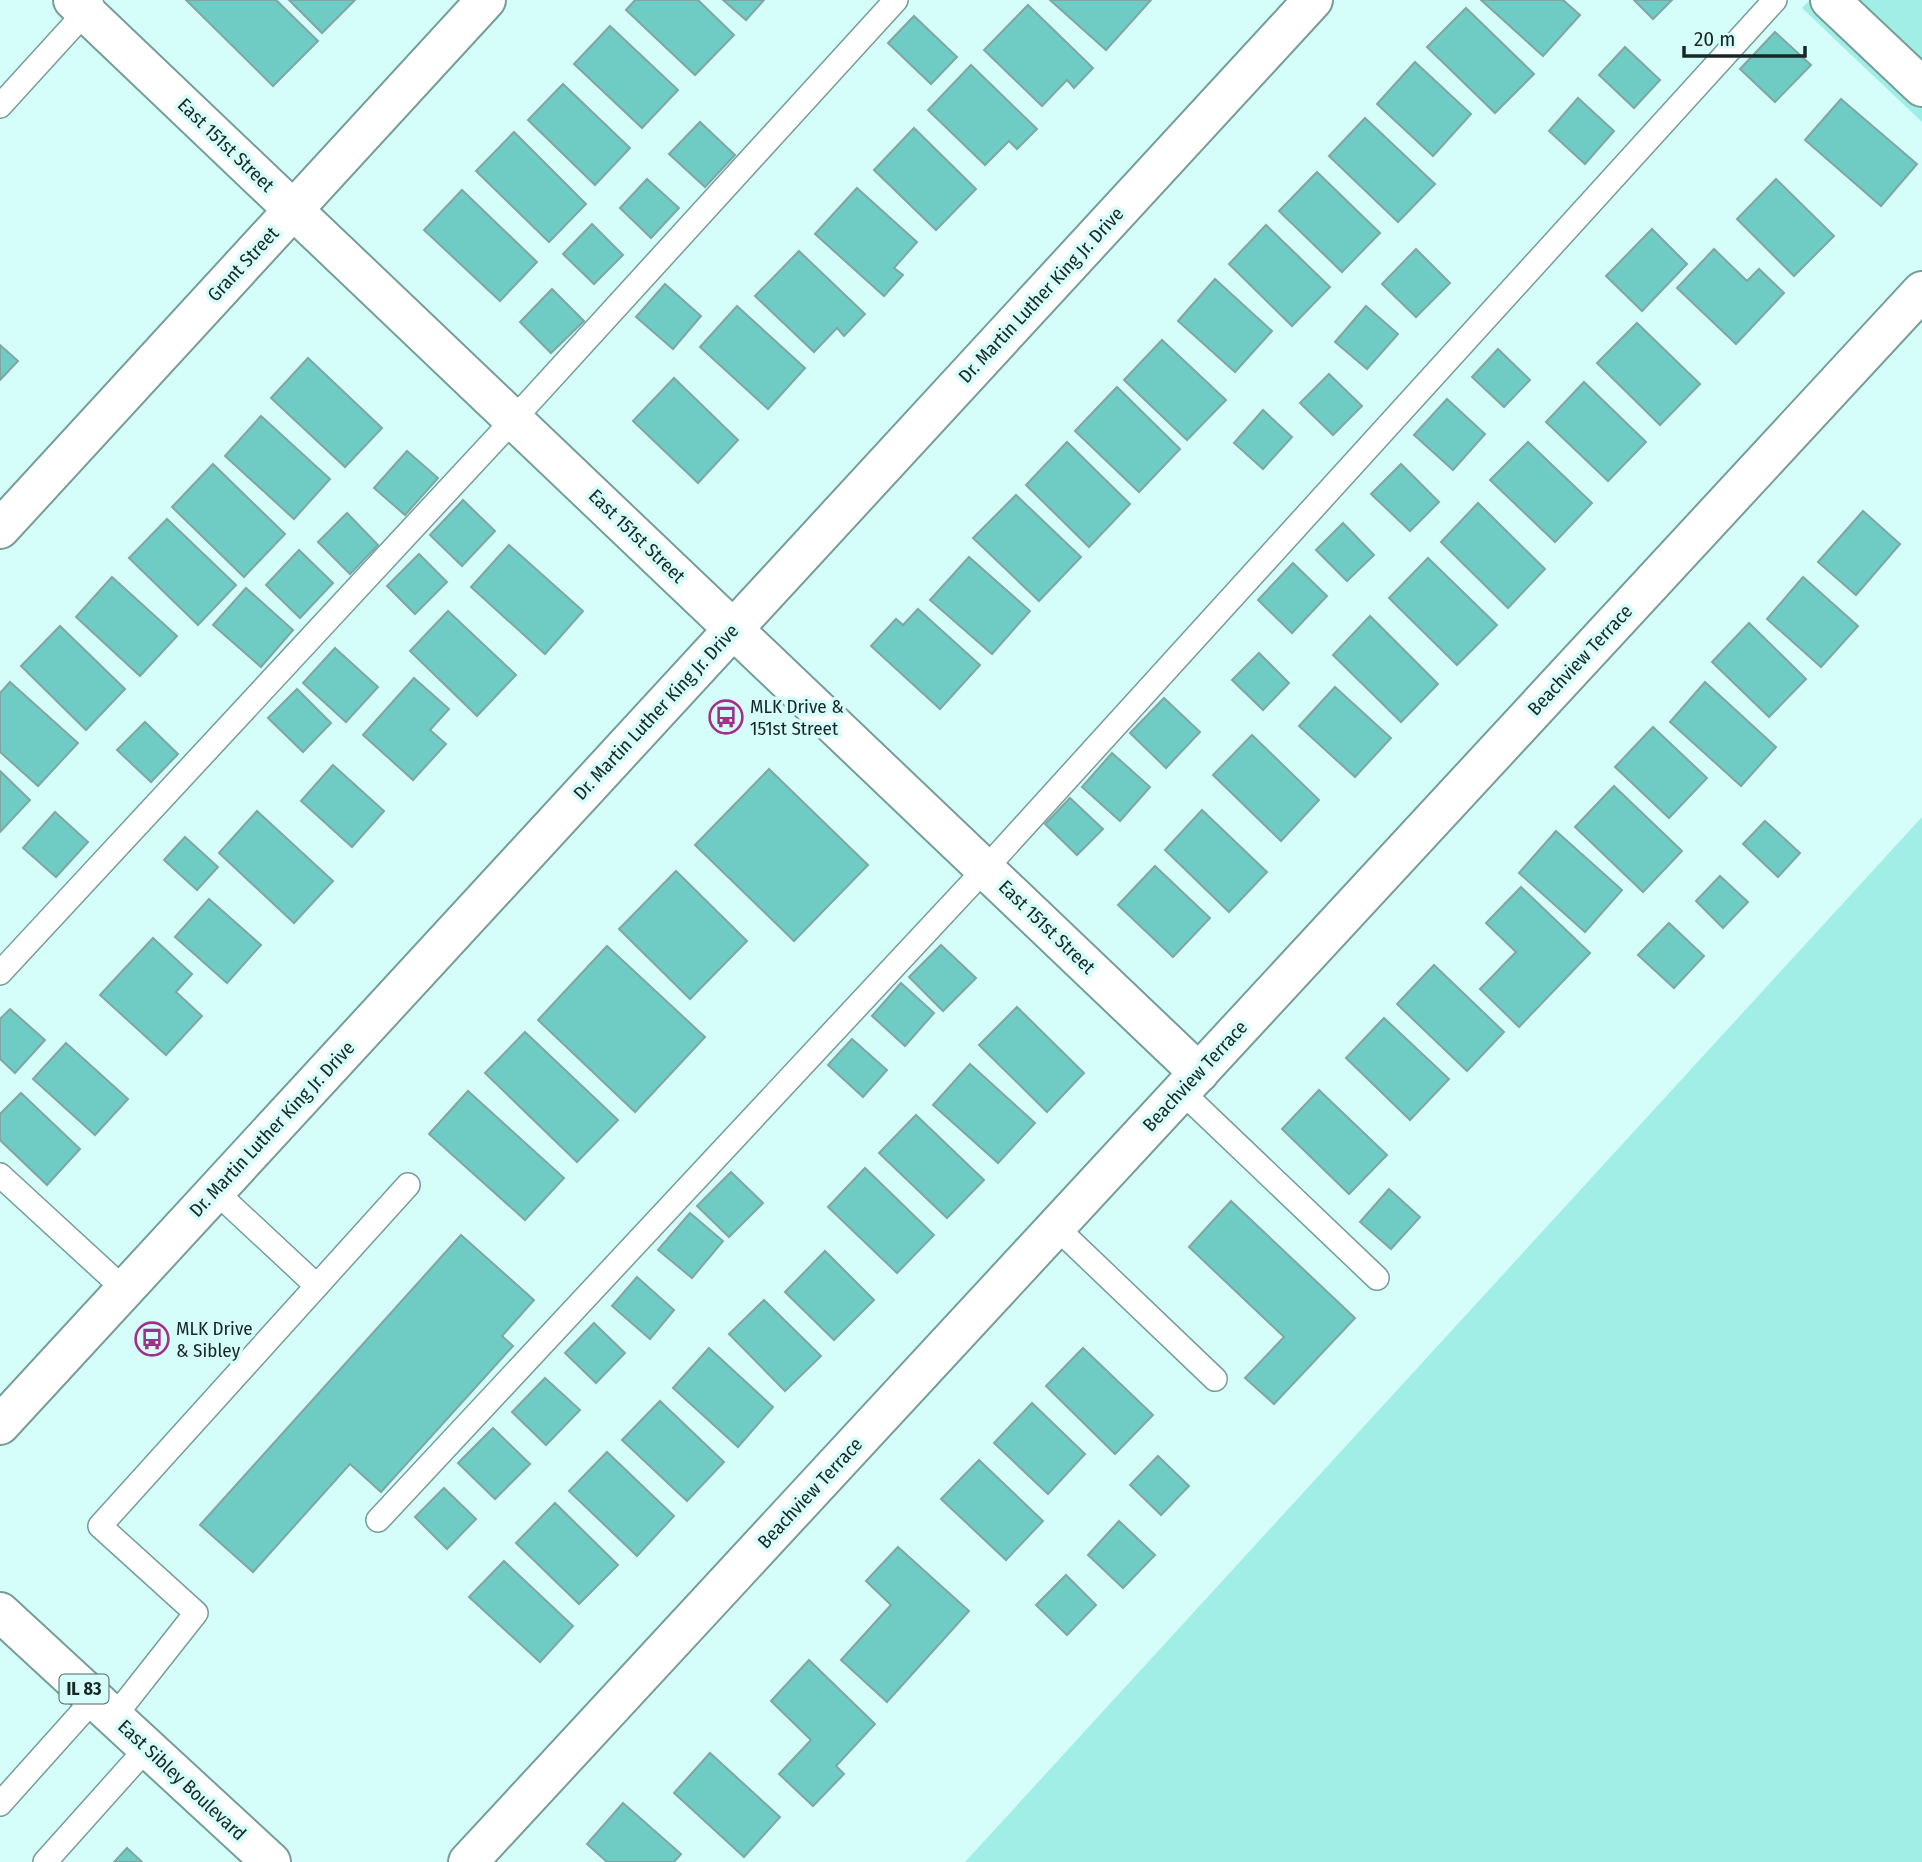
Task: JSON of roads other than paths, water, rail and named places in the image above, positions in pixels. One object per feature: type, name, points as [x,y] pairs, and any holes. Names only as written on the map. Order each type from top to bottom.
[{"type":"street","name":"Grant Street","points":[[0,529],[486,0]]},
{"type":"street","name":"Dr. Martin Luther King Jr. Drive","points":[[0,1425],[1313,0]]},
{"type":"street","points":[[1830,0],[1922,87]]},
{"type":"street","name":"East 151st Street","points":[[85,4],[293,209],[986,868],[1190,1082]]},
{"type":"street","name":"Beachview Terrace","points":[[468,1862],[1922,291]]},
{"type":"street","name":"East Sibley Boulevard","points":[[3,1621],[104,1708],[271,1862]]},
{"type":"lane","points":[[0,973],[514,419],[896,0]]},
{"type":"lane","points":[[378,1520],[986,868],[1774,0]]},
{"type":"lane","points":[[0,106],[85,4]]},
{"type":"lane","points":[[1190,1082],[1377,1278]]},
{"type":"lane","points":[[0,1175],[125,1290]]},
{"type":"lane","points":[[0,1804],[104,1708],[196,1613],[100,1526],[408,1185]]},
{"type":"lane","points":[[215,1191],[317,1286]]},
{"type":"lane","points":[[1056,1227],[1215,1379]]},
{"type":"lane","points":[[45,1862],[147,1748]]},
{"type":"place","name":"MLK Drive & 151st Street","points":[[726,717]]},
{"type":"place","name":"MLK Drive & Sibley","points":[[152,1339]]}]
